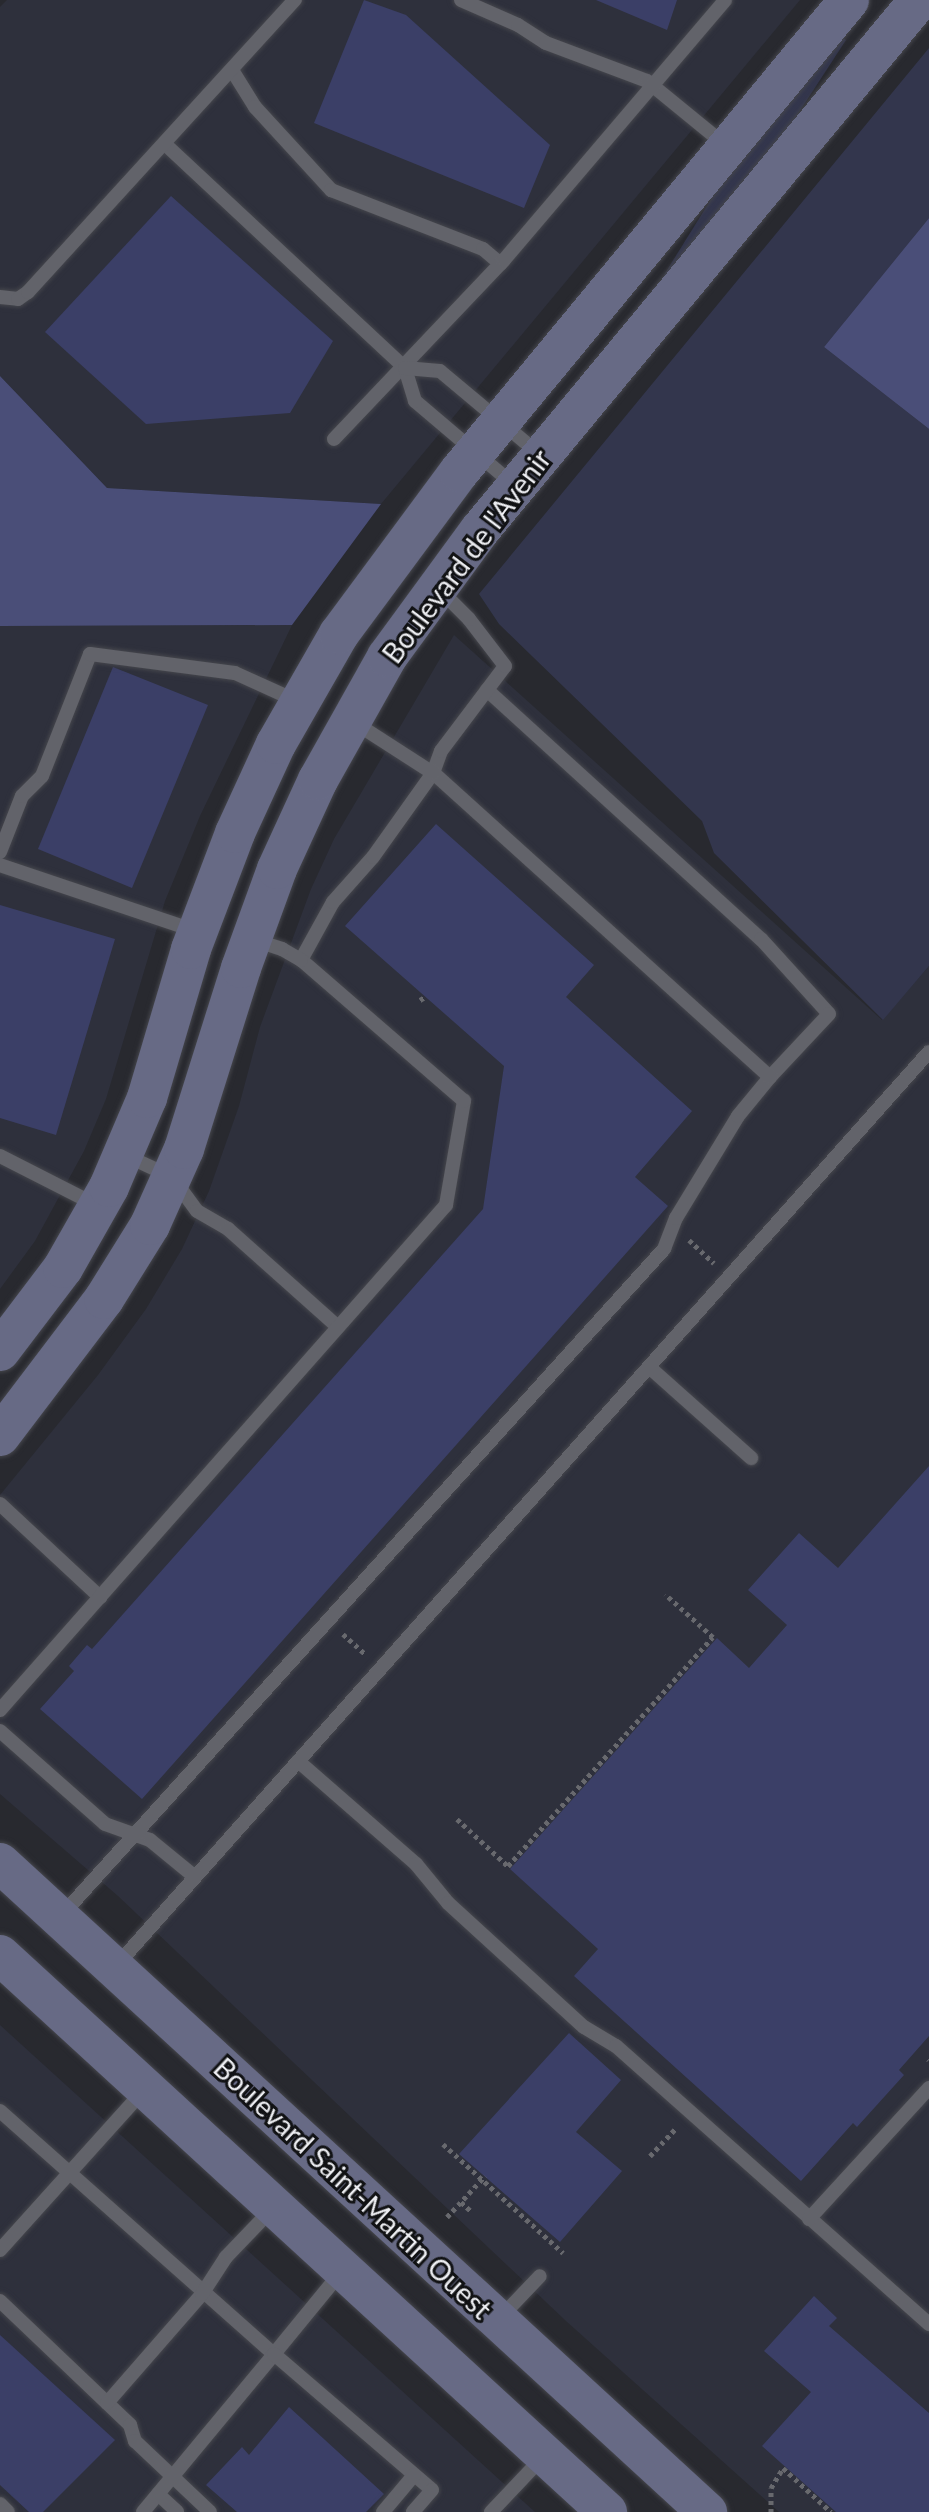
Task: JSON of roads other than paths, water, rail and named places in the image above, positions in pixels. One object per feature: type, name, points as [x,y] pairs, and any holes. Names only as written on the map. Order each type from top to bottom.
[{"type":"street","name":"Boulevard de l'Avenir","points":[[0,1351],[63,1268],[100,1207],[125,1155],[153,1078],[198,932],[244,813],[299,702],[367,592],[500,422],[849,0]]},
{"type":"street","name":"Boulevard de l'Avenir","points":[[0,1436],[117,1281],[150,1225],[201,1100],[251,939],[293,832],[349,720],[387,657],[436,586],[541,456],[919,0]]},
{"type":"street","name":"Boulevard Saint-Martin Ouest","points":[[0,1863],[707,2512]]},
{"type":"street","points":[[0,1955],[607,2512]]},
{"type":"lane","points":[[0,297],[18,299],[28,292],[166,145],[295,0]]},
{"type":"lane","points":[[461,0],[518,25],[546,43],[654,86],[727,147]]},
{"type":"lane","points":[[334,439],[501,264],[725,0]]},
{"type":"lane","points":[[232,70],[255,107],[331,190],[483,249],[501,264]]},
{"type":"lane","points":[[166,145],[405,368],[415,401],[516,487]]},
{"type":"lane","points":[[405,368],[440,371],[541,456]]},
{"type":"lane","points":[[301,960],[333,902],[373,857],[433,773],[441,751],[505,666],[469,619],[436,586]]},
{"type":"lane","points":[[0,852],[22,796],[42,776],[90,654],[235,673],[299,702]]},
{"type":"lane","points":[[60,1917],[664,1249],[673,1227],[738,1116],[829,1014],[761,939],[487,690]]},
{"type":"lane","points":[[349,720],[433,773],[770,1077]]},
{"type":"lane","points":[[0,865],[198,932]]},
{"type":"lane","points":[[0,1710],[446,1205],[464,1101],[301,960],[282,949],[251,939]]},
{"type":"lane","points":[[114,1968],[929,1052]]},
{"type":"lane","points":[[125,1155],[172,1177],[197,1211],[228,1229],[338,1327]]},
{"type":"lane","points":[[0,1156],[100,1207]]},
{"type":"lane","points":[[649,1367],[751,1458]]},
{"type":"lane","points":[[0,1504],[100,1597]]},
{"type":"lane","points":[[0,1731],[105,1824],[150,1840],[195,1877]]},
{"type":"lane","points":[[298,1761],[416,1864],[448,1903],[584,2027],[616,2046],[929,2324]]},
{"type":"lane","points":[[0,2250],[145,2088]]},
{"type":"lane","points":[[809,2219],[929,2088]]},
{"type":"lane","points":[[0,2111],[202,2294],[432,2490],[413,2512]]},
{"type":"lane","points":[[107,2403],[202,2294],[226,2257],[274,2207]]},
{"type":"lane","points":[[143,2512],[343,2270]]},
{"type":"lane","points":[[498,2321],[540,2276]]},
{"type":"lane","points":[[0,2301],[130,2425],[135,2441],[210,2512]]},
{"type":"lane","points":[[491,2512],[544,2455]]},
{"type":"lane","points":[[383,2512],[414,2475]]},
{"type":"lane","points":[[158,2494],[177,2512]]},
{"type":"lane","points":[[0,2504],[8,2512]]}]
